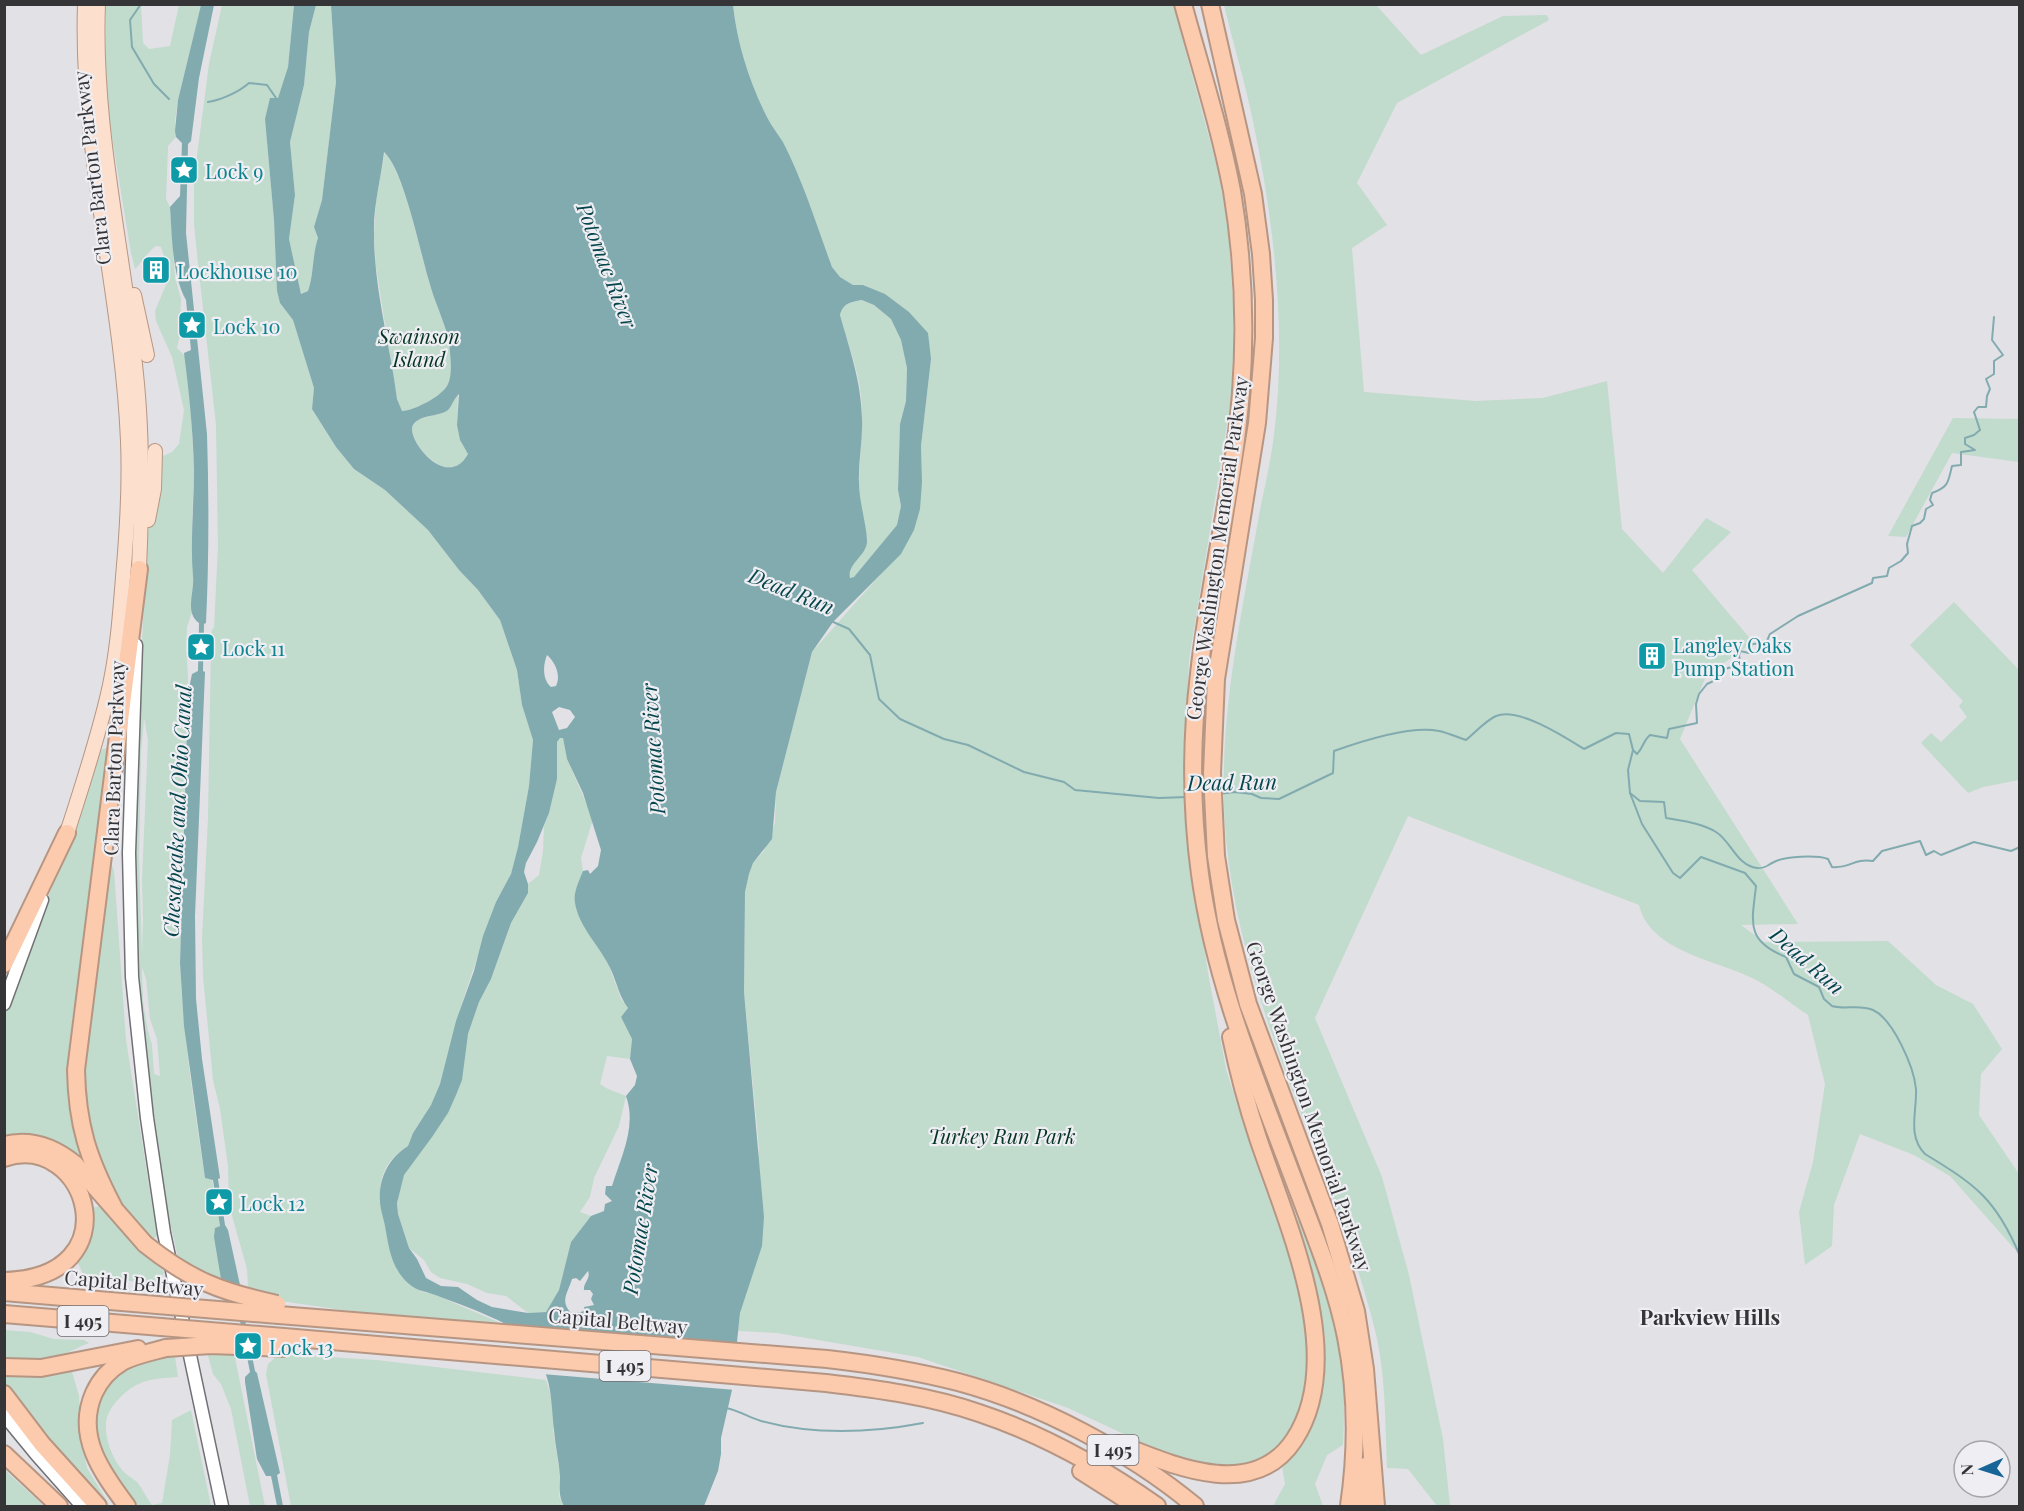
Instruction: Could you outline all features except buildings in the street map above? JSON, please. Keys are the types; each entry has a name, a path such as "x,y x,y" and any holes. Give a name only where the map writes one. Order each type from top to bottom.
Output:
{"highway":[{"name":"George Washington Memorial Parkway","path":"1184,4 1230,182 1239,240 1244,302 1244,349 1239,421 1200,661 1193,749 1198,854 1210,930 1220,974"},
{"name":"George Washington Memorial Parkway","path":"1210,4 1253,194 1264,300 1260,394 1216,679 1212,749 1216,856 1226,920 1248,1004 1330,1224 1348,1281 1361,1334 1367,1402"},
{"path":"113,1206 96,1173 84,1139 78,1106 76,1070 139,569"},
{"path":"4,964 67,833"},
{"path":"1024,1405 1177,1467 1220,1474 1248,1472 1269,1463 1290,1445 1303,1424 1314,1367 1315,1346 1311,1307 1299,1257 1236,1061 1220,974"},
{"path":"1220,974 1245,1050 1330,1277 1345,1332 1354,1402 1353,1472 1348,1506"},
{"path":"4,1145 21,1142 37,1144 52,1148 64,1155 75,1164 145,1244 183,1272 202,1282 278,1309"},
{"path":"4,1158 24,1155 52,1161 74,1180 81,1193 85,1215 83,1236 78,1248 61,1267 38,1278 4,1281"},
{"name":"Capital Beltway","path":"4,1292 157,1305 278,1309 391,1323 862,1363 959,1382 1024,1405 1077,1430 1130,1460 1195,1506"},
{"name":"I 495","path":"4,1314 161,1327 285,1342 389,1346 860,1387 979,1413 1024,1431 1068,1451 1157,1506"},
{"path":"7,1367 41,1368 131,1349 285,1342"},
{"path":"127,1506 105,1477 92,1452 87,1424 88,1412 96,1388 113,1368 135,1356 166,1348"},
{"path":"4,1394 42,1444 98,1506"},
{"path":"931,1401 977,1418 1041,1449 1136,1506"},
{"path":"1361,1506 1367,1443 1367,1402"},
{"path":"1367,1402 1376,1506"},
{"path":"4,1454 59,1506"}],"main road":[{"name":"Clara Barton Parkway","path":"4,1004 67,833 109,692 119,627 129,512 128,441 122,370 87,102 85,4"},
{"name":"Clara Barton Parkway","path":"98,4 100,99 136,374 142,441 129,854 132,977 147,1118 164,1233 222,1506"},
{"path":"112,201 147,355"},
{"path":"139,569 154,489 155,452"},
{"path":"4,1415 82,1506"}],"green space":[{"path":"106,5 141,5 143,43 149,49 170,46 179,5 201,5 178,100 175,121 176,137 168,146 166,199 170,207 175,277 181,299 177,348 185,356 194,468 192,524 195,588 191,603 192,612 187,627 186,648 188,676 181,990 186,1044 205,1178 212,1179 220,1226 215,1228 222,1285 180,1264 167,1217 152,1126 138,1008 133,874 146,543 161,457 172,452 179,444 184,410 172,357 156,321 155,311 170,275 161,247 156,246 135,269 110,125 106,82","holes":["144,718 148,740 142,880 142,954 139,858","142,967 146,979 150,1019 157,1039 160,1076 154,1074 152,1045 143,1003"]},
{"path":"222,5 294,5 288,67 278,98 265,119 274,220 277,291 280,303 293,320 314,388 312,409 336,447 354,469 385,490 428,530 500,620 517,670 522,705 533,740 529,786 511,874 496,902 463,1000 440,1084 408,1146 391,1161 382,1178 380,1197 391,1237 421,1292 431,1293 505,1325 343,1310 267,1299 248,1287 247,1269 229,1205 228,1166 220,1109 213,1080 203,976 202,938 208,818 211,646 218,546 216,425 194,224 194,179 209,64"},
{"path":"316,5 331,5 336,82 322,200 314,227 318,238 308,291 301,294 289,239 295,195 290,142 304,85 309,32"},
{"name":"Turkey Run Park","path":"733,5 1173,5 1218,170 1228,229 1233,301 1230,406 1189,660 1184,775 1188,835 1208,973 1226,1069 1252,1152 1293,1267 1305,1316 1309,1348 1301,1409 1292,1432 1274,1452 1254,1463 1204,1464 1173,1457 1068,1408 918,1357 777,1333 738,1331 759,1148 744,992 745,892 753,863 764,851 775,823 776,792 812,652 880,575 922,482 921,446 931,359 909,312 884,294 863,285 853,285 840,277 832,267 797,172 783,142 768,119 750,78 741,49"},
{"path":"1224,5 1376,5 1421,55 1503,16 1547,15 1549,20 1397,103 1357,183 1387,225 1352,248 1364,392 1476,401 1543,398 1607,381 1622,529 1663,573 1706,518 1731,532 1692,570 1753,642 1706,676 1680,739 1798,924 1741,925 1764,942 1888,941 1936,985 1973,1004 2002,1049 1981,1074 1979,1115 2019,1174 2019,1254 1950,1176 1914,1155 1860,1134 1834,1205 1832,1246 1805,1265 1799,1212 1813,1162 1825,1084 1808,1015 1758,981 1672,945 1657,935 1646,921 1639,905 1408,816 1315,1018 1382,1177 1409,1275 1443,1439 1450,1506 1437,1506 1408,1469 1387,1468 1383,1379 1374,1326 1335,1205 1268,1024 1235,901 1226,838 1224,796 1227,714 1238,632 1273,444 1278,396 1279,317 1267,198 1250,106"},
{"name":"Swainson Island","path":"385,151 406,198 429,282 447,335 450,358 448,384 441,393 428,402 402,411 397,399 376,267 374,234 376,201"},
{"path":"863,300 874,305 891,319 901,340 907,368 906,401 900,424 898,490 901,506 897,525 854,577 849,578 851,568 867,540 859,488 862,428 860,386 840,315 848,304"},
{"path":"458,394 457,425 460,440 468,454 459,464 449,467 439,465 430,458 415,440 412,431 416,421 448,409"},
{"path":"1953,418 2019,419 2019,462 1952,453 1906,537 1888,536"},
{"path":"1954,602 2019,670 2019,780 1983,787 1968,793 1921,743 1931,733 1941,742 1967,717 1959,706 1963,701 1910,645"},
{"path":"563,738 567,759 593,819 581,858 583,872 575,893 610,969 621,999 628,1008 621,1017 632,1039 630,1059 607,1056 600,1084 626,1096 619,1126 594,1178 590,1197 580,1212 591,1216 571,1242 559,1290 546,1312 528,1313 506,1296 487,1293 467,1284 440,1278 431,1272 424,1260 409,1248 398,1214 397,1203 403,1175 448,1113 468,1034 479,1002 491,979 511,923 528,893 528,884 539,875 544,826 557,779 557,742"},
{"path":"109,747 76,1135 80,1153 74,1155 31,1137 5,1138 4,1017 101,750"},
{"path":"110,860 114,871 126,1040 157,1236 151,1241 127,1216 92,1149 82,1081"},
{"path":"99,1206 112,1214 164,1272 157,1289 131,1281 85,1278 78,1263 92,1229 92,1208"},
{"path":"1301,1218 1326,1287 1337,1327 1343,1377 1343,1445 1327,1455 1315,1484 1323,1506 1273,1506 1285,1484 1282,1466 1303,1445 1315,1418 1325,1364 1325,1335 1320,1307 1298,1231 1297,1222"},
{"path":"4,1330 30,1332 54,1339 84,1340 89,1343 52,1359 5,1360"},
{"path":"207,1352 234,1353 265,1506 250,1506 231,1409 221,1384 213,1374"},
{"path":"279,1354 376,1360 546,1380 553,1404 553,1430 560,1474 559,1496 564,1506 291,1506 266,1374 268,1364"},
{"path":"160,1356 175,1357 178,1377 141,1383 119,1399 107,1417 106,1433 110,1449 120,1467 137,1482 152,1505 162,1503 170,1455 172,1420 191,1410 211,1506 137,1506 111,1468 99,1441 97,1413 104,1388 123,1369 137,1362"},
{"path":"71,1368 79,1396 81,1438 87,1468 110,1506 88,1485 21,1409 5,1385 4,1375 21,1376"},
{"path":"5,1469 9,1474 44,1506 5,1506"}],"water":[{"path":"201,5 214,5 199,78 191,141 188,144 186,233 207,434 208,481 208,576 206,623 204,624 203,671 205,672 195,916 196,999 225,1225 247,1317 245,1320 255,1371 280,1473 277,1475 283,1506 277,1506 271,1476 266,1476 257,1459 245,1382 245,1377 250,1372 240,1321 226,1309 214,1237 215,1228 220,1226 213,1180 205,1178 184,1026 180,963 188,693 192,674 198,671 199,623 191,608 194,469 184,353 191,350 186,300 175,267 170,207 180,196 182,143 176,137 175,131 178,100"},
{"name":"Potomac River","path":"294,5 316,5 309,32 304,85 290,142 295,195 289,239 301,294 308,291 318,238 314,227 322,200 336,82 331,5 733,5 741,49 750,78 768,119 783,142 797,172 832,267 840,277 853,285 863,285 885,294 909,312 928,333 931,359 921,446 920,509 914,530 901,554 833,622 812,652 776,792 772,839 753,863 745,892 744,992 764,1217 762,1246 740,1313 732,1390 721,1438 718,1471 704,1506 564,1506 560,1495 548,1382 530,1345 514,1329 494,1318 412,1287 398,1271 392,1257 381,1209 382,1181 394,1158 408,1146 440,1084 456,1021 474,971 483,936 496,902 511,874 529,786 533,740 522,705 517,670 500,620 428,530 385,490 354,469 336,447 312,409 314,388 293,320 280,303 277,291 274,220 265,119 270,98 278,98 288,67","holes":["384,152 405,193 431,289 449,342 448,384 441,393 428,402 402,411 397,399 379,296 375,255 375,213","862,300 874,305 891,319 901,340 907,368 906,401 900,424 898,490 901,506 897,525 854,577 850,578 851,568 864,552 867,542 859,483 862,427 860,391 840,315 845,306","459,394 457,425 460,440 468,454 459,464 449,467 439,465 430,459 421,450 412,432 416,421 448,410","547,655 557,670 556,686 551,687 546,680","559,707 570,710 575,717 567,728 559,730 552,712","563,738 567,759 583,793 601,850 598,866 590,874 588,870 583,871 576,891 575,903 581,921 607,962 628,1008 621,1017 632,1039 630,1059 637,1076 635,1085 626,1096 630,1119 626,1141 612,1186 606,1186 605,1194 612,1201 605,1204 604,1211 591,1216 571,1242 559,1290 546,1312 528,1313 492,1307 458,1287 441,1286 426,1278 409,1248 398,1214 397,1203 404,1175 448,1113 462,1080 468,1034 511,923 528,893 524,872 526,863 549,813 557,779 557,742","588,1271 584,1290 590,1290 593,1294 591,1299 594,1305 584,1307 585,1310 581,1312 570,1312 565,1300 572,1279 576,1278 580,1281"]}],"pier":[{"path":"495,1323 740,1343 736,1390 542,1374 533,1353 518,1335"}],"waterway":[{"path":"141,4 130,20 132,47 154,84 169,99"},
{"path":"208,102 230,95 249,83 267,85 276,98"},
{"path":"1633,750 1637,754 1650,735 1667,738 1669,729 1697,723 1696,704 1699,694 1707,684 1720,678 1725,669 1741,664 1740,651 1749,653 1752,644 1766,643 1770,634 1798,616 1872,583 1873,578 1887,576 1889,568 1901,561 1908,553 1907,544 1912,526 1920,523 1924,519 1926,509 1933,505 1930,500 1932,493 1947,483 1952,466 1961,465 1961,452 1975,450 1965,444 1965,438 1980,430 1974,412 1978,407 1986,407 1990,389 1986,379 1994,374 1994,361 2003,355 1992,340 1994,317"},
{"name":"Dead Run","path":"831,621 849,629 870,655 879,699 900,719 944,739 968,745 1024,772 1064,782 1075,790 1159,798 1187,797"},
{"name":"Dead Run","path":"1219,794 1234,792 1279,799 1333,773 1334,751 1386,735 1414,730 1439,731 1466,740 1492,718 1506,714 1529,719 1584,749 1616,733 1629,734 1633,750 1628,770 1630,793 1642,824 1673,873 1680,878 1701,857 1745,873 1756,886 1753,910 1754,929 1763,944 1786,957 1794,974 1819,987 1824,999 1832,1006 1868,1008 1881,1015 1895,1033 1911,1069 1916,1089 1914,1123 1919,1147 1925,1154 1958,1175 1983,1195 2002,1220 2020,1256"},
{"path":"1630,793 1640,801 1664,802 1666,818 1699,824 1711,829 1726,841 1744,863 1757,868 1786,858 1801,857 1828,859 1832,867 1838,867 1866,860 1873,861 1882,851 1920,841 1926,855 1934,851 1941,855 1974,842 2011,851 2020,847"},
{"path":"726,1408 761,1421 801,1429 842,1431 883,1429 923,1423"}],"place":[{"name":"Lock 9","path":"184,170"},
{"name":"Lockhouse 10","path":"156,270"},
{"name":"Lock 10","path":"192,325"},
{"name":"Lock 11","path":"201,647"},
{"name":"Langley Oaks Pump Station","path":"1652,656"},
{"name":"Lock 12","path":"219,1202"},
{"name":"Lock 13","path":"248,1346"}],"district":[{"name":"Parkview Hills","path":"1710,1316"}],"water label":[{"name":"Chesapeake and Ohio Canal","path":"176,811"}]}
